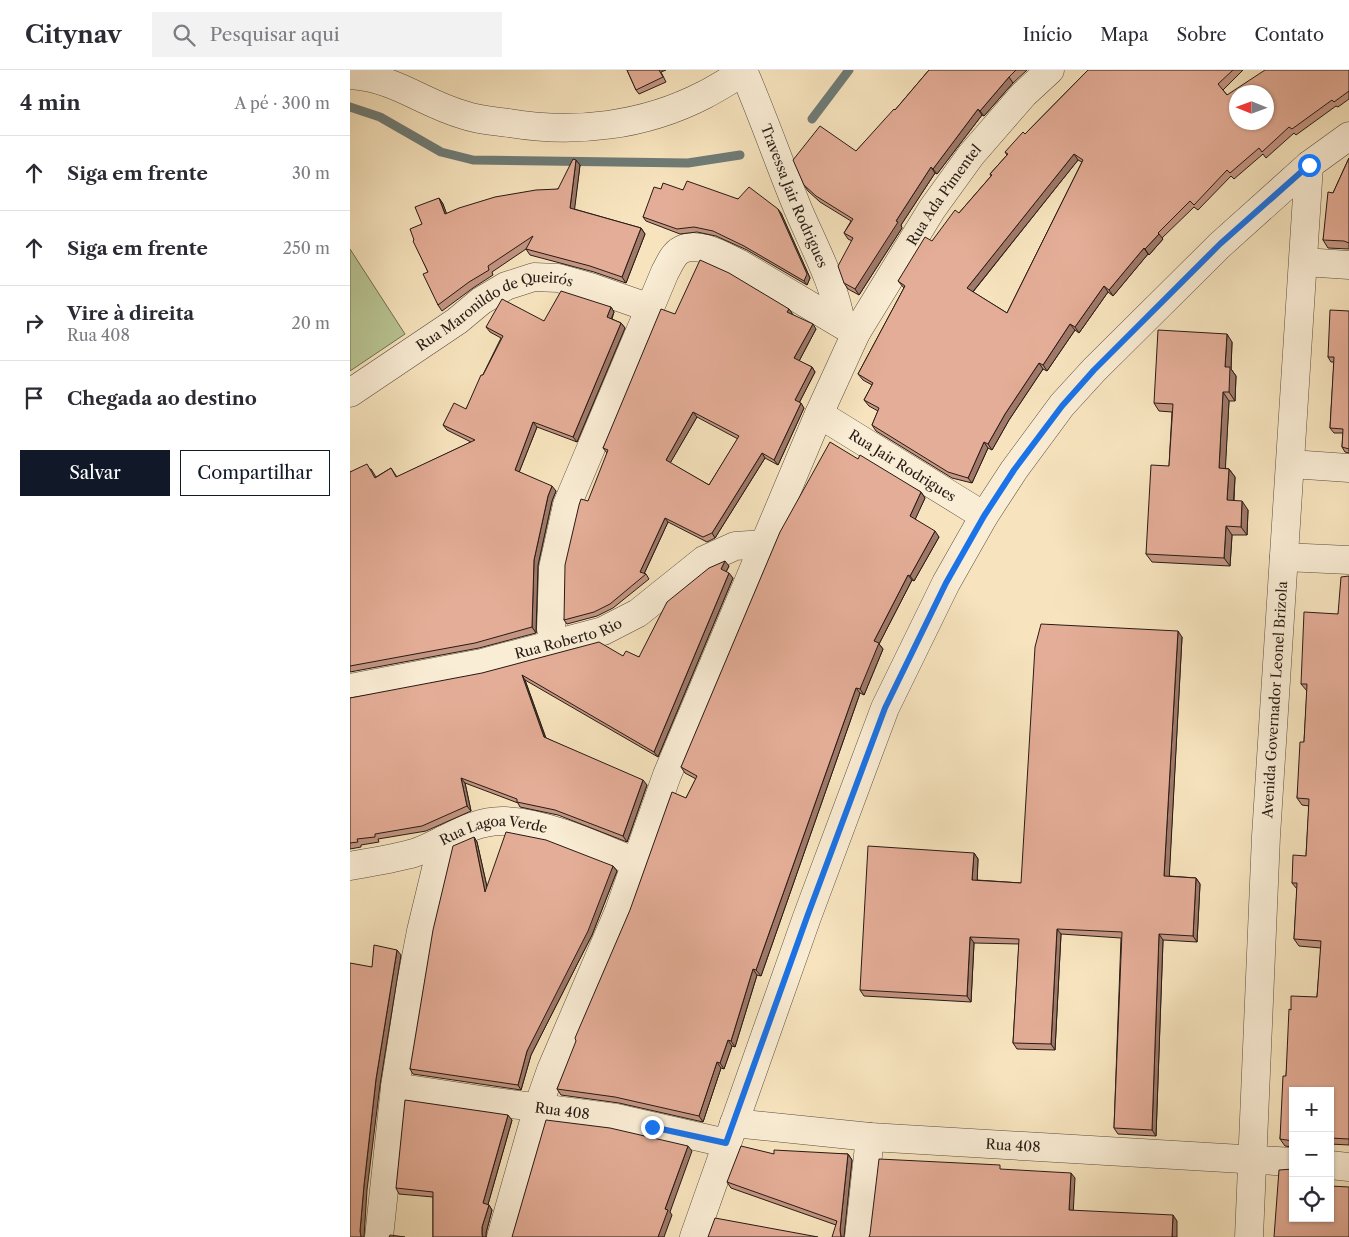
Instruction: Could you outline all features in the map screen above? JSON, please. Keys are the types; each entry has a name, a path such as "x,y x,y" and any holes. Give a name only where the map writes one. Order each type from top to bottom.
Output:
{"street":[{"name":"Rua Ada Pimentel","path":"500,1237 551,1070 619,910 667,775 819,414 849,328 971,155 1024,94 1050,70"},
{"name":"Travessa Jair Rodrigues","path":"743,71 798,209 849,328"},
{"path":"350,75 383,80 463,115 526,126 569,128 606,126 637,120 703,95 743,71"},
{"path":"694,1237 807,917 885,708 946,583 984,516 1014,470 1062,406 1094,370 1220,244 1309,165 1349,136"},
{"name":"Avenida Governador Leonel Brizola","path":"1249,1237 1266,836 1309,165"},
{"path":"555,644 551,629 553,568 567,505 665,272 680,250 696,247 708,250 740,264 849,328"},
{"path":"1304,262 1349,265"},
{"name":"Rua Maronildo de Queirós","path":"350,393 457,321 481,301 506,286 534,277 566,280 650,308"},
{"name":"Rua Jair Rodrigues","path":"819,414 984,516"},
{"path":"1290,464 1349,468"},
{"name":"Rua Roberto Rio","path":"350,688 482,663 603,631 638,613 704,560 735,546 765,544"},
{"path":"1284,557 1349,560"},
{"name":"Rua Lagoa Verde","path":"350,866 415,852 475,825 503,821 563,834 635,862"},
{"path":"379,1237 395,1086 410,983 443,840"},
{"name":"Rua 408","path":"395,1086 538,1108 730,1133 870,1137 1289,1162"},
{"path":"859,1237 870,1137"},
{"path":"1334,1165 1349,1167"}],"green space":[{"path":"350,249 405,334 350,371"}],"building":[{"path":"627,70 659,70 663,77 636,90"},
{"path":"929,70 1016,70 980,111 978,109 933,169 931,167 855,289 844,283 838,266 853,238 844,233 853,219 816,196 804,185 793,160 820,126 856,151 895,110"},
{"path":"1088,70 1233,70 1218,84 1227,95 1229,94 1229,130 1274,130 1274,85 1242,85 1265,70 1349,70 1349,91 1334,102 1332,100 1292,129 1289,127 1262,152 1259,148 1230,173 1227,170 1194,205 1190,201 1158,233 1109,290 1104,286 1075,327 1070,324 1043,365 1039,363 1005,414 988,444 984,442 968,478 948,472 872,425 879,408 864,400 873,383 858,374 905,286 898,281 925,237 932,241 955,210 959,213 992,175 990,174 1008,154 1005,152 1023,132 1025,134","holes":["1074,154 1083,160 1007,313 967,288"]},
{"path":"1349,158 1349,243 1323,240 1328,192 1333,193"},
{"path":"573,159 576,160 570,208 641,228 622,277 590,266 526,249 533,236 488,266 489,270 438,305 423,274 428,272 413,241 410,229 422,224 415,207 439,198 445,214 495,197 536,190 558,189"},
{"path":"687,181 738,199 749,187 778,209 807,274 804,281 744,246 713,231 694,227 677,229 643,217 654,187 661,189 663,183 683,190"},
{"path":"700,260 729,273 789,309 787,312 813,324 794,358 812,367 795,400 801,403 774,460 762,453 712,533 703,537 665,518 640,572 646,574 610,604 594,612 564,620 565,565 581,499 588,501 608,450 603,448 661,309 675,314","holes":["693,412 739,436 709,485 666,460"]},
{"path":"561,291 611,307 607,317 621,323 573,437 533,422 515,470 552,486 548,496 534,560 532,627 475,643 350,666 350,472 367,464 375,478 391,468 396,477 475,440 443,425 454,403 466,409 481,375 483,375 503,336 486,327 502,299 544,321"},
{"path":"1330,310 1349,311 1349,449 1342,447 1343,429 1330,428 1334,357 1328,357"},
{"path":"1158,330 1227,334 1225,367 1230,367 1229,392 1223,392 1219,468 1229,469 1227,500 1242,501 1241,527 1226,526 1224,558 1146,554 1151,465 1169,466 1173,404 1154,403"},
{"path":"830,442 858,459 860,455 921,492 910,516 935,531 910,576 908,575 874,641 879,643 860,689 856,688 756,970 753,969 731,1041 728,1040 720,1063 717,1062 699,1116 615,1097 557,1089 576,1041 575,1038 630,910 672,792 686,798 697,776 681,767 780,532"},
{"path":"725,561 721,569 729,573 654,752 522,675 544,737 643,780 623,836 555,810 517,802 517,799 461,778 467,806 422,826 375,834 375,837 357,839 358,842 350,843 350,698 482,673 599,642 623,656 626,651 639,657 667,602 709,568"},
{"path":"1349,576 1349,1139 1334,1138 1334,1087 1289,1087 1289,1140 1280,1139 1283,1076 1286,1076 1291,996 1317,997 1321,941 1294,939 1297,883 1292,883 1293,855 1306,856 1309,799 1297,798 1300,742 1304,742 1307,684 1301,684 1304,612 1338,614 1341,577"},
{"path":"1041,624 1178,631 1164,876 1196,878 1193,936 1159,934 1152,1130 1114,1128 1122,932 1057,929 1051,1044 1013,1043 1019,939 970,937 967,996 860,990 868,846 974,853 972,880 1021,883 1035,647"},
{"path":"506,832 546,840 613,866 588,931 527,1051 518,1085 410,1069 433,930 453,846 474,837 485,892"},
{"path":"374,945 397,950 376,1079 364,1185 361,1237 350,1237 350,963 372,967"},
{"path":"405,1100 508,1115 483,1203 489,1205 482,1227 483,1237 433,1237 433,1192 396,1188"},
{"path":"546,1120 610,1128 688,1146 665,1209 668,1210 658,1237 512,1237"},
{"path":"741,1146 774,1154 774,1150 848,1154 840,1230 841,1237 832,1237 837,1221 727,1182"},
{"path":"879,1159 1000,1165 1000,1169 1071,1173 1069,1210 1173,1215 1172,1237 869,1237"},
{"path":"1289,1169 1289,1222 1334,1222 1334,1186 1349,1187 1349,1237 1274,1237 1279,1170"},
{"path":"715,1218 818,1237 708,1237"},
{"path":"390,1235 405,1237 389,1237"}],"waterway":[{"path":"812,119 849,70"},
{"path":"350,107 380,117 441,152 473,160 688,163 740,155"}],"route":[{"path":"652,1127 726,1143 807,917 885,708 946,583 984,516 1014,470 1062,406 1094,370 1220,244 1309,165"}]}
